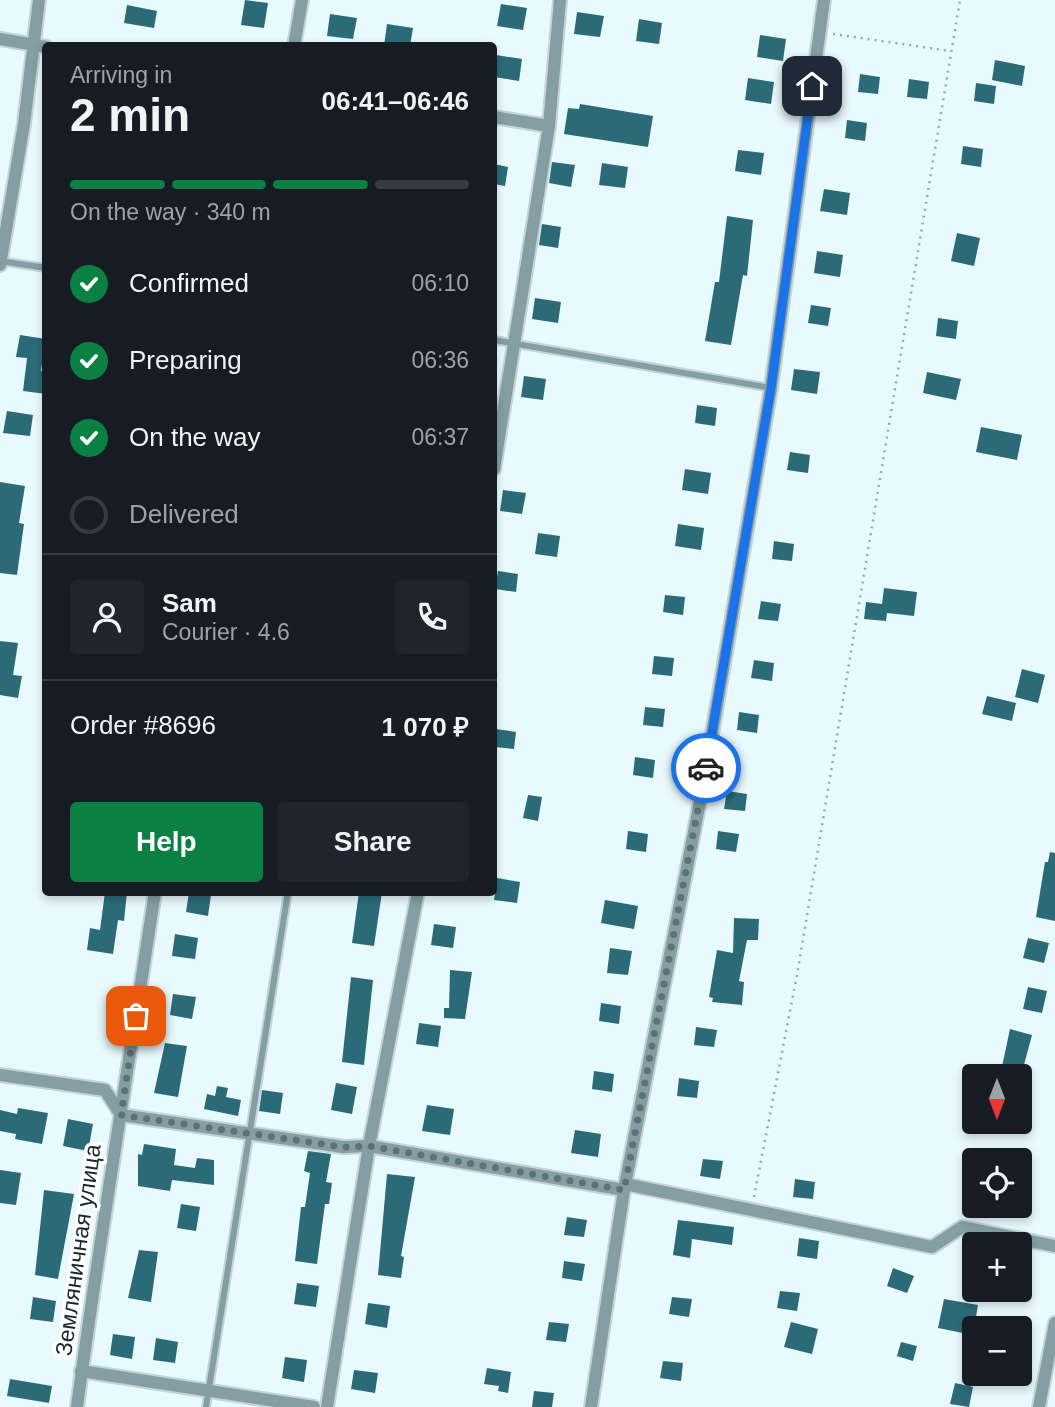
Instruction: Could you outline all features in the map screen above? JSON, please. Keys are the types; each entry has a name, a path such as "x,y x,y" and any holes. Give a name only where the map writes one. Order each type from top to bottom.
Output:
{"street":[{"path":"0,262 40,46 39,0"},
{"path":"295,42 302,0"},
{"path":"497,450 549,126 559,0"},
{"path":"591,1407 624,1187 704,781 771,388 824,0"},
{"path":"0,40 40,46"},
{"path":"497,117 549,126"},
{"name":"Земляничная улица","path":"77,1407 110,1165 121,1115 154,896"},
{"path":"327,1407 369,1146 417,896"},
{"path":"0,1075 105,1090 121,1115 343,1147 369,1146 624,1187 932,1247 962,1227 1055,1246"},
{"path":"1039,1407 1055,1323"},
{"path":"82,1371 314,1407"}],"lane":[{"path":"0,262 42,267"},
{"path":"497,341 771,388"},
{"path":"206,1407 287,896"}],"path":[{"path":"752,1210 797,975 960,0"},
{"path":"819,32 950,51"}],"building":[{"path":"245,0 268,3 264,28 241,25"},
{"path":"501,4 527,8 523,30 497,26"},
{"path":"127,5 157,11 154,28 124,23"},
{"path":"577,12 604,16 600,37 574,34"},
{"path":"330,14 357,18 353,39 327,36"},
{"path":"639,19 662,23 659,44 636,41"},
{"path":"387,24 413,28 411,42 385,42"},
{"path":"760,35 786,39 783,61 757,57"},
{"path":"497,55 522,59 519,81 497,77"},
{"path":"995,60 1025,66 1022,86 992,80"},
{"path":"860,74 880,77 878,94 858,92"},
{"path":"748,78 774,82 771,104 745,100"},
{"path":"909,79 929,82 927,99 907,97"},
{"path":"976,83 996,86 994,104 974,101"},
{"path":"580,104 653,116 648,147 564,134 568,108 579,109"},
{"path":"847,120 867,123 865,141 845,138"},
{"path":"963,146 983,149 981,167 961,164"},
{"path":"738,150 764,153 761,175 735,171"},
{"path":"552,162 575,165 571,187 549,183"},
{"path":"602,163 628,167 625,188 599,185"},
{"path":"497,165 508,167 505,186 497,185"},
{"path":"824,189 850,193 847,215 820,211"},
{"path":"727,216 753,220 747,276 743,275 731,345 705,341 715,282 719,282"},
{"path":"542,224 561,227 558,248 539,245"},
{"path":"957,233 980,238 974,266 951,261"},
{"path":"817,251 843,255 840,277 814,273"},
{"path":"535,298 561,302 558,323 532,319"},
{"path":"811,305 831,308 828,326 808,323"},
{"path":"938,318 958,321 956,339 936,336"},
{"path":"20,335 42,338 42,393 23,391 27,358 16,357"},
{"path":"794,369 820,372 817,394 791,390"},
{"path":"927,372 961,379 956,400 923,393"},
{"path":"524,376 546,379 543,400 521,397"},
{"path":"697,405 717,408 715,426 695,423"},
{"path":"7,411 33,415 30,436 3,433"},
{"path":"981,427 1022,435 1017,460 976,452"},
{"path":"790,452 810,455 808,473 787,470"},
{"path":"685,469 711,473 708,494 682,490"},
{"path":"0,482 25,486 19,523 24,524 17,575 0,573"},
{"path":"503,490 526,493 522,514 500,511"},
{"path":"678,524 704,528 701,550 675,546"},
{"path":"538,533 560,536 557,557 535,554"},
{"path":"774,541 794,544 792,561 772,559"},
{"path":"498,571 518,574 516,592 497,589"},
{"path":"884,588 917,592 914,616 887,613 886,621 864,619 866,602 882,604"},
{"path":"665,595 685,597 683,615 663,612"},
{"path":"761,601 781,604 778,621 758,619"},
{"path":"0,641 18,643 13,675 22,676 18,698 0,695"},
{"path":"654,656 674,658 672,676 652,674"},
{"path":"754,660 774,663 772,681 751,678"},
{"path":"1022,669 1045,675 1038,703 1015,697"},
{"path":"987,696 1016,703 1012,721 982,714"},
{"path":"645,707 665,709 663,727 643,725"},
{"path":"739,712 759,715 757,733 737,730"},
{"path":"497,729 516,732 514,749 497,747"},
{"path":"635,757 655,760 653,778 633,775"},
{"path":"727,791 747,794 745,811 724,809"},
{"path":"528,795 542,797 538,821 523,818"},
{"path":"628,831 648,834 646,852 626,849"},
{"path":"718,831 739,834 736,852 716,849"},
{"path":"1050,852 1055,853 1055,921 1036,917 1045,862 1048,862"},
{"path":"497,878 520,882 517,903 494,900 497,896"},
{"path":"104,896 127,896 124,921 118,920 113,954 87,950 90,928 100,930"},
{"path":"188,896 211,896 208,916 186,912"},
{"path":"358,896 381,896 374,946 352,943"},
{"path":"605,900 638,906 634,929 601,923"},
{"path":"734,918 759,919 758,940 747,940 739,981 744,982 742,1005 712,1002 713,998 709,997 717,950 733,953"},
{"path":"434,924 456,927 453,948 431,945"},
{"path":"175,934 198,938 195,959 172,956"},
{"path":"1028,938 1049,943 1044,963 1023,958"},
{"path":"610,948 632,951 628,975 607,973"},
{"path":"450,970 472,972 465,1019 444,1018 444,1008 449,1008"},
{"path":"351,977 373,980 364,1065 342,1062"},
{"path":"1028,987 1047,991 1042,1013 1023,1009"},
{"path":"173,994 196,997 192,1019 170,1015"},
{"path":"601,1003 621,1006 619,1024 599,1021"},
{"path":"419,1023 441,1026 438,1047 416,1044"},
{"path":"696,1027 717,1030 714,1047 694,1045"},
{"path":"1010,1029 1032,1035 1024,1064 1003,1064"},
{"path":"165,1043 187,1046 178,1097 154,1093"},
{"path":"594,1071 614,1074 612,1092 592,1089"},
{"path":"679,1078 699,1081 697,1098 677,1096"},
{"path":"336,1083 357,1087 352,1114 331,1110"},
{"path":"217,1086 228,1088 226,1097 241,1100 238,1116 204,1109 207,1094 215,1096"},
{"path":"262,1090 283,1093 280,1114 259,1111"},
{"path":"427,1105 454,1109 450,1135 422,1131"},
{"path":"18,1108 48,1113 42,1144 15,1139 16,1134 0,1131 0,1110 17,1114"},
{"path":"68,1119 93,1124 88,1151 63,1146"},
{"path":"575,1130 601,1134 598,1157 571,1153"},
{"path":"144,1144 176,1149 174,1165 195,1168 197,1158 214,1160 214,1185 172,1180 170,1191 138,1186 138,1154 142,1155"},
{"path":"308,1151 331,1154 326,1182 332,1183 329,1204 325,1204 317,1264 295,1261 301,1207 305,1207 310,1173 304,1171"},
{"path":"703,1159 723,1161 720,1179 700,1176"},
{"path":"0,1170 21,1173 16,1205 0,1203"},
{"path":"387,1174 415,1177 401,1256 404,1257 401,1278 378,1275"},
{"path":"795,1179 815,1182 813,1199 793,1197"},
{"path":"44,1190 74,1194 58,1279 35,1275"},
{"path":"181,1204 200,1207 196,1231 177,1228"},
{"path":"567,1217 587,1220 584,1237 564,1235"},
{"path":"678,1220 734,1227 732,1245 692,1239 690,1258 673,1255"},
{"path":"799,1238 819,1241 817,1259 797,1256"},
{"path":"139,1250 158,1252 151,1302 128,1298"},
{"path":"564,1261 585,1264 582,1281 562,1278"},
{"path":"893,1268 914,1276 907,1293 887,1286"},
{"path":"297,1283 319,1286 316,1307 294,1304"},
{"path":"780,1291 800,1293 797,1311 777,1308"},
{"path":"33,1297 56,1301 53,1322 30,1319"},
{"path":"672,1297 692,1299 689,1317 669,1314"},
{"path":"944,1299 978,1305 976,1316 962,1316 962,1333 938,1328"},
{"path":"368,1303 390,1306 387,1328 365,1324"},
{"path":"549,1322 569,1324 566,1342 546,1340"},
{"path":"791,1322 818,1329 812,1354 784,1347"},
{"path":"113,1334 135,1337 132,1359 110,1355"},
{"path":"156,1338 178,1342 175,1363 153,1360"},
{"path":"901,1342 917,1346 913,1361 897,1356"},
{"path":"285,1357 307,1360 304,1382 282,1378"},
{"path":"663,1361 683,1363 681,1381 660,1378"},
{"path":"487,1368 511,1372 508,1393 498,1391 499,1386 484,1384"},
{"path":"354,1370 378,1373 375,1393 351,1389"},
{"path":"10,1379 52,1386 49,1403 7,1396"},
{"path":"955,1383 973,1387 969,1407 950,1404"},
{"path":"534,1391 554,1393 552,1407 532,1407"}],"way so far":[{"path":"136,1016 121,1115 343,1147 369,1146 624,1190 706,768"}],"route":[{"path":"706,768 771,388 812,86"}]}
